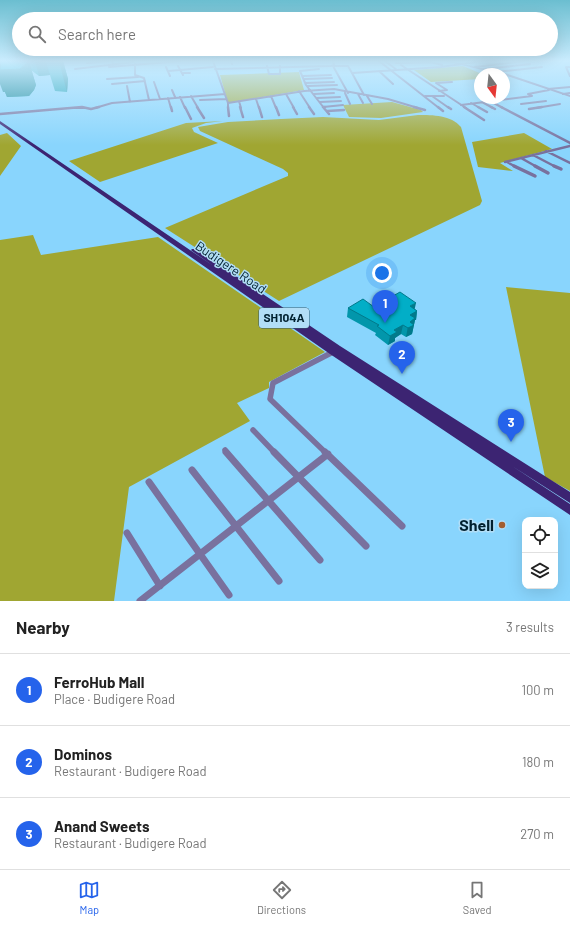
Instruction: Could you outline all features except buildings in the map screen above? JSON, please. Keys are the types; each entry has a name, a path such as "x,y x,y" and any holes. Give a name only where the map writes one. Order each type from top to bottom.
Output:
{"main road":[{"name":"Budigere Road","path":"0,119 337,348 570,498"},
{"name":"Budigere Road","path":"0,122 333,352 570,510"}],"street":[{"path":"128,89 130,102"},
{"path":"147,89 149,100"},
{"path":"156,89 160,99"},
{"path":"223,89 228,103 229,116"},
{"path":"228,103 299,91 333,89"},
{"path":"334,89 346,93 388,99 425,110"},
{"path":"344,89 350,104"},
{"path":"361,89 364,95"},
{"path":"416,89 443,111"},
{"path":"436,89 484,120"},
{"path":"439,91 447,90 446,89"},
{"path":"510,99 533,96 529,93 556,89"},
{"path":"172,90 175,97"},
{"path":"311,90 329,114"},
{"path":"549,90 570,96"},
{"path":"299,91 314,114"},
{"path":"314,94 334,93"},
{"path":"563,94 570,93"},
{"path":"0,114 77,107 91,109 106,104 225,94"},
{"path":"286,94 297,114"},
{"path":"358,94 363,104"},
{"path":"191,96 204,118"},
{"path":"271,96 279,115"},
{"path":"368,96 372,104"},
{"path":"425,96 448,96"},
{"path":"432,96 450,109"},
{"path":"180,97 191,119"},
{"path":"317,98 340,97"},
{"path":"524,97 544,107"},
{"path":"168,98 172,111"},
{"path":"200,100 226,99"},
{"path":"256,99 262,116"},
{"path":"320,102 341,101"},
{"path":"520,104 546,101"},
{"path":"239,102 243,117"},
{"path":"471,103 487,112"},
{"path":"461,105 474,103"},
{"path":"486,104 495,109"},
{"path":"495,104 570,145"},
{"path":"529,109 560,104"},
{"path":"323,107 343,106"},
{"path":"326,111 344,110"},
{"path":"535,176 506,162 570,145"},
{"path":"546,151 570,163"},
{"path":"533,155 561,169"},
{"path":"521,158 548,173"},
{"path":"333,352 273,383 270,399 402,526"},
{"path":"253,430 366,546"},
{"path":"225,450 320,560"},
{"path":"140,601 328,454"},
{"path":"192,470 279,581"},
{"path":"149,482 229,595"},
{"path":"128,533 160,586"}],"shaded area":[{"path":"224,89 304,90 228,103"},
{"path":"392,102 421,110 423,112 381,118 349,117 343,105"},
{"path":"418,115 447,118 457,123 461,127 482,201 480,205 279,301 165,228 288,176 288,173 283,169 200,131 198,127 228,122 281,119 323,117 379,120"},
{"path":"223,121 206,123 192,128 194,132 218,143 100,182 69,161 186,123"},
{"path":"7,133 21,146 0,176 0,135"},
{"path":"524,133 552,149 500,163 513,171 478,167 472,142"},
{"path":"33,235 41,255 158,237 325,352 269,382 269,388 237,403 250,421 129,487 114,601 0,601 0,240"},
{"path":"506,287 570,293 570,491 545,477"}],"place":[{"name":"FerroHub Mall","path":"385,323"},
{"name":"Dominos","path":"402,374"},
{"name":"Anand Sweets","path":"511,442"},
{"name":"Shell","path":"502,525"}]}
